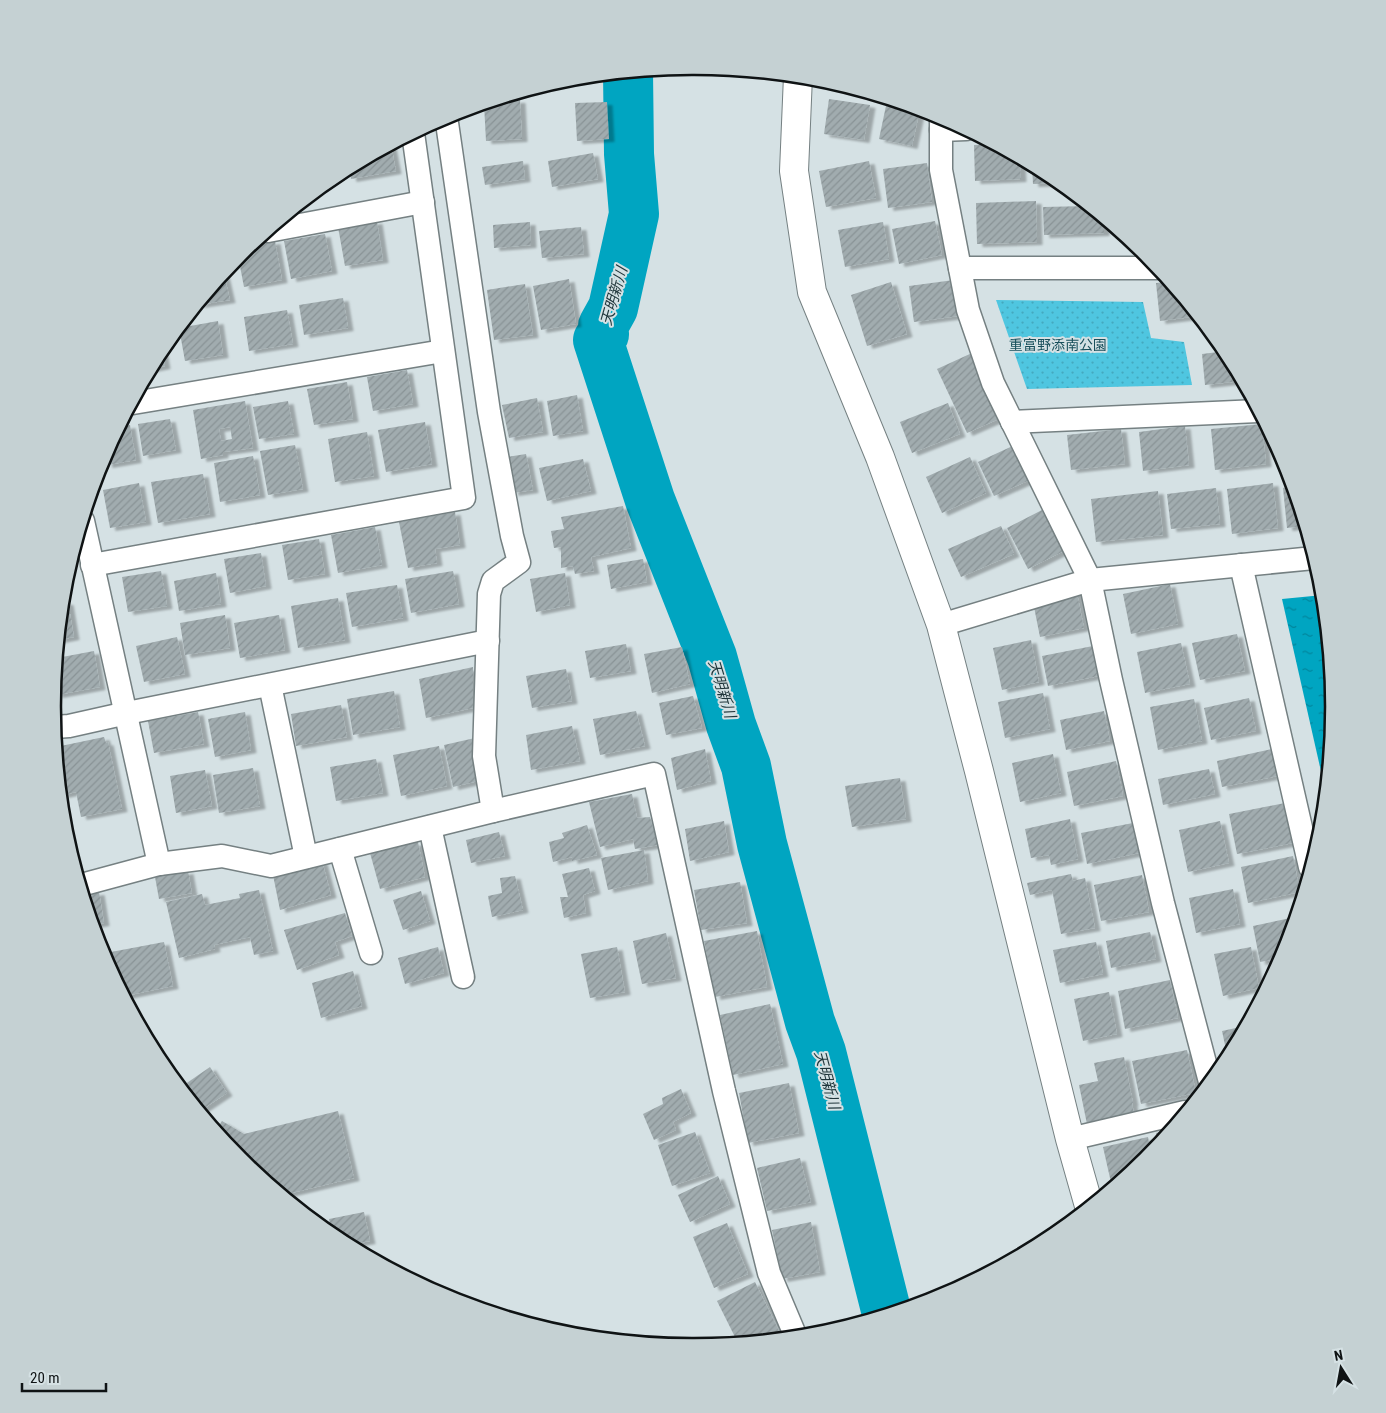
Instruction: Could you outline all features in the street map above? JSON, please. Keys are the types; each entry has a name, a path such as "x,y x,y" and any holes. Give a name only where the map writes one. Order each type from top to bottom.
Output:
{"street":[{"path":"798,84 794,171 812,292 880,457 941,625 1070,1139 1088,1200"},
{"path":"447,125 489,412 512,536 519,562 493,580 489,594 484,756 493,811"},
{"path":"941,126 941,170 968,310 993,383 1090,580 1111,680 1163,903 1207,1072"},
{"path":"92,565 464,498 414,140"},
{"path":"280,229 423,202"},
{"path":"960,268 1147,268"},
{"path":"141,401 443,351"},
{"path":"1012,422 1251,411"},
{"path":"86,534 127,713 159,864"},
{"path":"941,625 1090,580 1307,559"},
{"path":"1241,565 1307,854"},
{"path":"62,727 488,641"},
{"path":"270,686 306,857"},
{"path":"87,883 159,864 222,856 271,866 493,811 654,774 724,1091 769,1273 793,1330"},
{"path":"430,827 463,977"},
{"path":"340,849 371,953"},
{"path":"1070,1139 1175,1114"}],"green space":[{"name":"重富野添南公園","path":"996,300 1143,302 1151,338 1184,342 1192,385 1027,389"}],"water":[{"path":"1315,596 1323,665 1325,706 1321,770 1282,599"}],"building":[{"path":"829,99 870,105 864,140 824,134"},
{"path":"520,100 522,139 486,141 484,110"},
{"path":"607,102 609,139 577,141 575,103"},
{"path":"886,105 918,117 912,146 879,139"},
{"path":"974,145 981,145 1020,166 1021,179 975,181"},
{"path":"392,151 396,171 351,179 350,176"},
{"path":"593,153 598,179 552,187 548,161"},
{"path":"523,161 525,179 485,185 482,167"},
{"path":"869,161 876,198 826,207 819,171"},
{"path":"927,163 932,202 888,208 883,169"},
{"path":"1032,174 1047,183 1033,184"},
{"path":"1036,201 1037,242 977,244 976,203"},
{"path":"1079,206 1104,227 1104,233 1044,235 1043,207"},
{"path":"377,221 383,260 345,266 338,227"},
{"path":"935,221 942,255 899,264 892,229"},
{"path":"530,222 531,245 494,248 493,225"},
{"path":"883,222 889,259 845,267 838,230"},
{"path":"581,227 584,254 542,258 539,231"},
{"path":"325,234 332,271 291,279 284,241"},
{"path":"275,241 282,280 244,287 240,266 265,243"},
{"path":"569,279 576,324 541,330 533,286"},
{"path":"954,280 959,316 914,322 909,286"},
{"path":"226,282 230,300 207,304"},
{"path":"891,282 907,334 867,346 851,295"},
{"path":"1156,283 1161,283 1190,317 1160,321"},
{"path":"525,284 533,335 494,340 487,290"},
{"path":"343,298 348,328 304,335 299,305"},
{"path":"287,310 293,344 249,351 244,317"},
{"path":"218,321 223,355 185,361 181,338 189,326"},
{"path":"1215,352 1234,382 1205,385 1202,354"},
{"path":"972,353 1001,418 967,433 937,369"},
{"path":"407,370 413,404 373,411 367,377"},
{"path":"347,382 353,419 314,425 307,389"},
{"path":"577,395 583,431 553,436 547,401"},
{"path":"537,398 543,432 509,438 502,405"},
{"path":"245,401 253,448 223,452 223,455 201,459 193,410","holes":["230,427 232,439 221,441 219,429"]},
{"path":"288,401 294,434 259,439 253,407"},
{"path":"948,403 960,434 912,453 900,422"},
{"path":"170,419 176,450 143,456 138,424"},
{"path":"425,422 432,464 386,472 378,430"},
{"path":"1259,424 1263,434 1266,464 1215,470 1211,429"},
{"path":"130,425 136,460 109,465 126,427"},
{"path":"1185,426 1189,465 1143,471 1139,432"},
{"path":"1121,429 1125,464 1071,470 1067,435"},
{"path":"367,432 374,476 335,482 328,439"},
{"path":"1017,444 1032,479 994,496 978,462"},
{"path":"295,445 303,489 268,495 260,451"},
{"path":"526,454 533,490 513,493 507,457"},
{"path":"253,456 260,495 220,502 214,463"},
{"path":"970,457 986,493 942,513 926,477"},
{"path":"583,459 591,491 547,501 539,468"},
{"path":"203,474 210,514 158,523 151,482"},
{"path":"139,483 146,522 110,528 103,490"},
{"path":"1273,483 1278,528 1232,534 1227,489"},
{"path":"1285,487 1298,527 1287,528 1283,488"},
{"path":"1216,488 1220,524 1171,529 1167,494"},
{"path":"1158,491 1163,535 1096,542 1091,499"},
{"path":"623,506 631,548 591,557 594,571 575,574 573,566 561,568 561,547 554,548 551,531 564,529 561,517"},
{"path":"1042,510 1064,551 1028,569 1007,528"},
{"path":"455,512 460,545 435,549 437,563 408,568 399,522"},
{"path":"1001,526 1014,554 961,577 948,549"},
{"path":"375,527 382,565 338,573 331,535"},
{"path":"319,539 325,574 288,580 282,545"},
{"path":"261,553 266,586 230,593 224,559"},
{"path":"643,559 647,582 611,589 607,565"},
{"path":"161,571 167,606 128,612 122,577"},
{"path":"453,571 459,604 411,613 405,579"},
{"path":"216,573 221,604 179,611 174,581"},
{"path":"565,573 570,605 536,612 530,579"},
{"path":"1170,584 1178,624 1131,634 1123,594"},
{"path":"397,585 403,618 352,627 346,593"},
{"path":"1076,588 1084,628 1040,637 1032,597"},
{"path":"338,598 345,640 298,648 291,606"},
{"path":"69,609 74,637 66,639"},
{"path":"225,615 230,648 185,655 180,623"},
{"path":"279,615 285,650 240,658 234,623"},
{"path":"1237,634 1245,671 1200,680 1192,643"},
{"path":"177,637 185,674 144,682 136,646"},
{"path":"1031,640 1039,682 1002,690 993,648"},
{"path":"1181,643 1190,684 1145,693 1137,652"},
{"path":"626,644 631,671 590,678 585,651"},
{"path":"1093,646 1099,676 1048,686 1042,656"},
{"path":"682,647 690,684 652,693 644,654"},
{"path":"94,651 100,687 62,694 64,657"},
{"path":"473,667 473,708 426,718 419,679"},
{"path":"566,669 572,701 532,708 526,676"},
{"path":"394,691 400,727 353,735 347,699"},
{"path":"1043,693 1050,729 1005,738 998,702"},
{"path":"693,696 702,728 666,735 659,703"},
{"path":"1249,698 1256,731 1211,740 1204,708"},
{"path":"1194,699 1202,741 1158,750 1150,707"},
{"path":"341,705 347,737 296,746 291,714"},
{"path":"636,711 645,746 600,755 593,719"},
{"path":"1104,711 1110,741 1066,750 1060,720"},
{"path":"198,712 204,744 154,753 148,721"},
{"path":"245,712 251,750 215,757 208,719"},
{"path":"572,726 580,761 531,770 526,735"},
{"path":"104,737 106,743 108,742 122,809 81,817 76,792 68,794 63,746"},
{"path":"475,738 478,781 453,787 444,745"},
{"path":"439,746 447,786 401,796 393,755"},
{"path":"705,749 711,781 677,790 671,758"},
{"path":"1272,749 1278,776 1222,787 1217,761"},
{"path":"1053,754 1061,793 1020,802 1012,763"},
{"path":"376,759 383,793 336,801 330,767"},
{"path":"1116,761 1123,796 1074,806 1067,772"},
{"path":"253,768 260,806 219,813 213,775"},
{"path":"1209,769 1215,794 1163,805 1158,779"},
{"path":"205,770 212,806 176,813 170,776"},
{"path":"900,778 906,819 852,827 845,786"},
{"path":"632,794 637,818 650,817 658,845 635,849 633,839 600,847 589,802"},
{"path":"1285,803 1293,843 1237,854 1229,814"},
{"path":"1070,819 1078,859 1051,865 1049,855 1031,858 1025,829"},
{"path":"724,821 729,852 690,861 685,829"},
{"path":"1220,821 1229,863 1188,872 1179,830"},
{"path":"1133,823 1139,853 1087,864 1081,833"},
{"path":"587,825 597,855 572,861 572,857 553,862 549,842 564,838 562,833"},
{"path":"499,832 505,856 471,863 466,840"},
{"path":"418,842 425,877 380,889 370,853"},
{"path":"644,850 648,881 608,890 601,858"},
{"path":"1293,856 1299,885 1296,893 1248,903 1241,867"},
{"path":"322,861 331,895 280,910 273,875"},
{"path":"589,868 595,891 583,895 586,913 564,918 560,897 568,897 562,874"},
{"path":"188,871 192,893 159,899 155,877"},
{"path":"1071,874 1073,881 1085,878 1095,928 1061,934 1052,890 1030,895 1027,883"},
{"path":"1142,875 1149,912 1101,921 1094,885"},
{"path":"515,876 523,910 492,917 488,896 502,893 500,878"},
{"path":"740,882 747,923 701,930 694,890"},
{"path":"1233,889 1240,924 1196,933 1189,898"},
{"path":"259,890 273,951 254,955 250,937 214,945 215,949 179,958 166,902 202,894 205,905 240,898 239,894"},
{"path":"421,891 430,921 403,930 393,900"},
{"path":"99,892 104,923 100,924 90,893"},
{"path":"345,913 352,936 335,942 339,955 297,970 284,930"},
{"path":"1288,919 1272,960 1260,962 1253,926"},
{"path":"757,931 767,987 715,997 704,941"},
{"path":"1150,932 1156,959 1111,968 1106,941"},
{"path":"666,933 676,978 642,984 633,941"},
{"path":"164,942 173,986 131,995 111,952"},
{"path":"1096,942 1103,974 1060,983 1053,950"},
{"path":"438,947 444,973 405,984 398,958"},
{"path":"617,947 625,992 590,998 581,954"},
{"path":"1251,947 1259,988 1223,996 1214,954"},
{"path":"353,971 362,1006 321,1018 312,983"},
{"path":"1170,980 1178,1018 1125,1029 1118,991"},
{"path":"1109,992 1117,1034 1083,1041 1074,999"},
{"path":"770,1004 783,1064 733,1075 720,1015"},
{"path":"1236,1028 1225,1046 1222,1031"},
{"path":"1187,1050 1195,1089 1192,1094 1141,1104 1132,1061"},
{"path":"1124,1057 1135,1119 1088,1129 1079,1085 1098,1081 1094,1063"},
{"path":"210,1067 227,1093 205,1107 186,1083"},
{"path":"789,1083 799,1133 748,1143 739,1093"},
{"path":"681,1089 691,1113 673,1122 676,1130 654,1140 643,1114 663,1104 662,1098"},
{"path":"338,1111 354,1178 290,1193 246,1153 220,1125 222,1121 244,1134"},
{"path":"695,1132 710,1173 672,1186 658,1145"},
{"path":"1148,1137 1149,1143 1111,1180 1103,1147"},
{"path":"800,1158 811,1202 767,1211 757,1168"},
{"path":"718,1176 730,1204 690,1222 678,1195"},
{"path":"364,1212 370,1241 359,1243 330,1223 329,1219"},
{"path":"811,1222 820,1272 782,1279 772,1230"},
{"path":"727,1223 748,1274 714,1288 693,1237"},
{"path":"755,1282 780,1332 735,1337 717,1301"}],"waterway":[{"name":"天明新川","path":"628,78 629,154 634,214 613,308 603,326 604,334 598,340 650,500 712,657 731,725 746,766 762,844 810,1022 821,1052 886,1308"}]}
